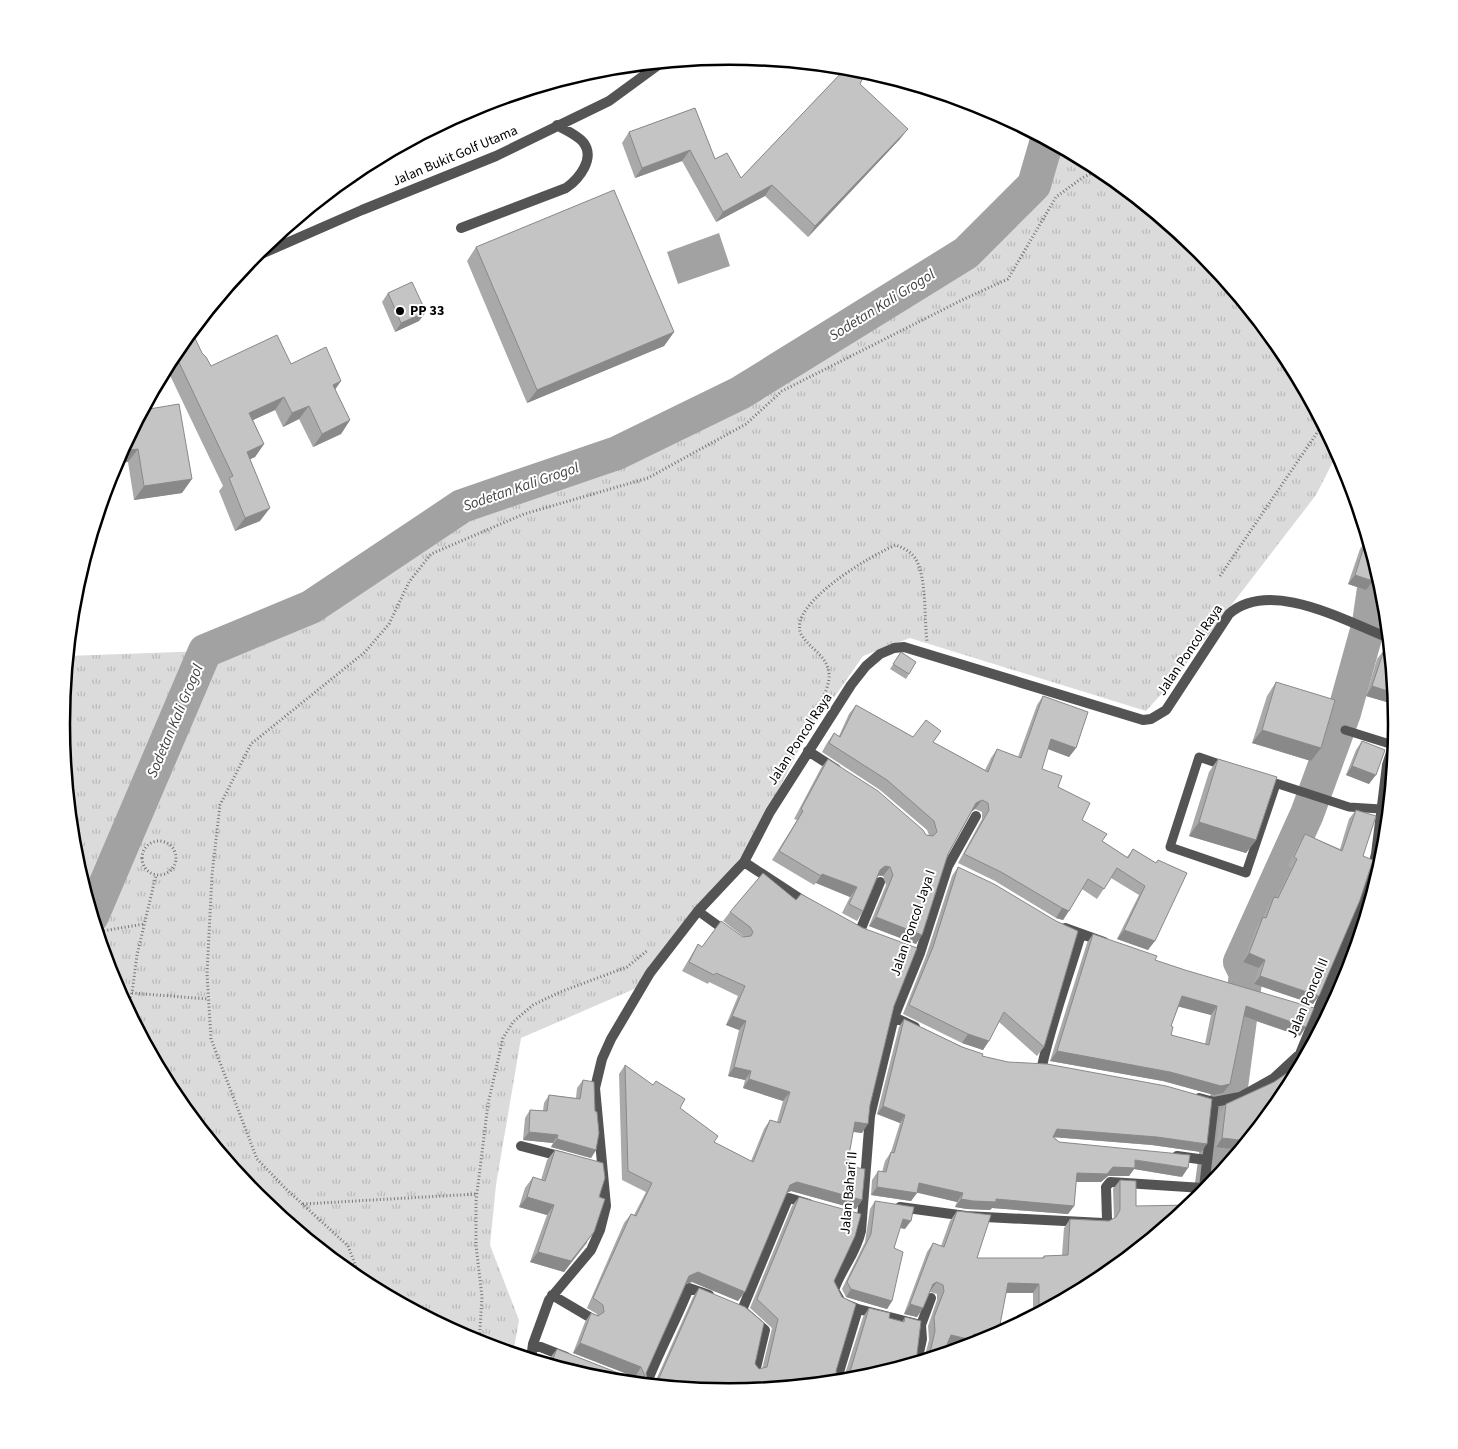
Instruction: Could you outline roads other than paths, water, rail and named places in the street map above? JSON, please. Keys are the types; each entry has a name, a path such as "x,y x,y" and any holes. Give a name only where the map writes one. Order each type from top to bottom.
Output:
{"street":[{"name":"Jalan Bukit Golf Utama","path":"273,249 362,210 496,156 609,101 651,70"},
{"path":"461,228 566,188 573,183 584,168 588,157 588,149 582,141 557,125"},
{"name":"Jalan Poncol Raya","path":"532,1354 533,1344 552,1295 591,1250 596,1241 606,1206 595,1100 595,1088 602,1059 625,1014 650,973 698,911 744,862 770,812 808,751 866,666 880,654 894,648 904,647 1143,720 1159,716 1166,710 1229,614 1238,606 1262,600 1294,603 1383,636"},
{"path":"808,751 844,774"},
{"name":"Jalan Poncol II","path":"1375,856 1387,765"},
{"name":"Jalan Poncol Jaya I","path":"894,1017 952,868 976,816"},
{"path":"744,862 819,910"},
{"path":"860,931 880,882"},
{"path":"1053,924 1118,947"},
{"path":"1042,1066 1051,1025 1063,996 1081,934"},
{"path":"908,949 920,953"},
{"name":"Jalan Poncol II","path":"1188,1095 1216,1102 1233,1099 1264,1085 1300,1054 1312,1012 1345,959"},
{"path":"894,1017 926,1033"},
{"name":"Jalan Bahari II","path":"858,1309 841,1302 834,1290 856,1249 863,1218 874,1203 870,1116 894,1017"},
{"path":"1204,1181 1216,1102"},
{"path":"521,1146 569,1159"},
{"path":"1169,1155 1206,1160"},
{"path":"588,1164 603,1168"},
{"path":"874,1203 966,1216 1102,1223 1107,1219 1106,1187 1110,1182 1195,1191"},
{"path":"755,1372 765,1330 738,1308 789,1198 817,1206"},
{"path":"848,1214 863,1218"},
{"path":"648,1379 667,1333 677,1320 689,1288 717,1299"},
{"path":"552,1295 591,1318"},
{"path":"918,1356 922,1339 921,1325 931,1298"},
{"path":"838,1374 858,1309 921,1325"},
{"path":"533,1344 579,1362"}],"lane":[{"path":"1345,730 1388,740"},
{"path":"1234,769 1199,757 1170,847 1246,873 1276,784"},
{"path":"1251,775 1320,799 1349,806 1381,809"},
{"path":"698,911 733,936"}],"waterway":[{"name":"Sodetan Kali Grogol","path":"96,907 205,651 311,607 462,506 617,453 740,393 966,253 1034,185 1045,146"},
{"path":"1214,1171 1221,1117 1231,1087 1246,974 1240,962 1307,814 1344,713 1369,623 1374,588"}],"place":[{"name":"PP 33","path":"400,311"}]}
